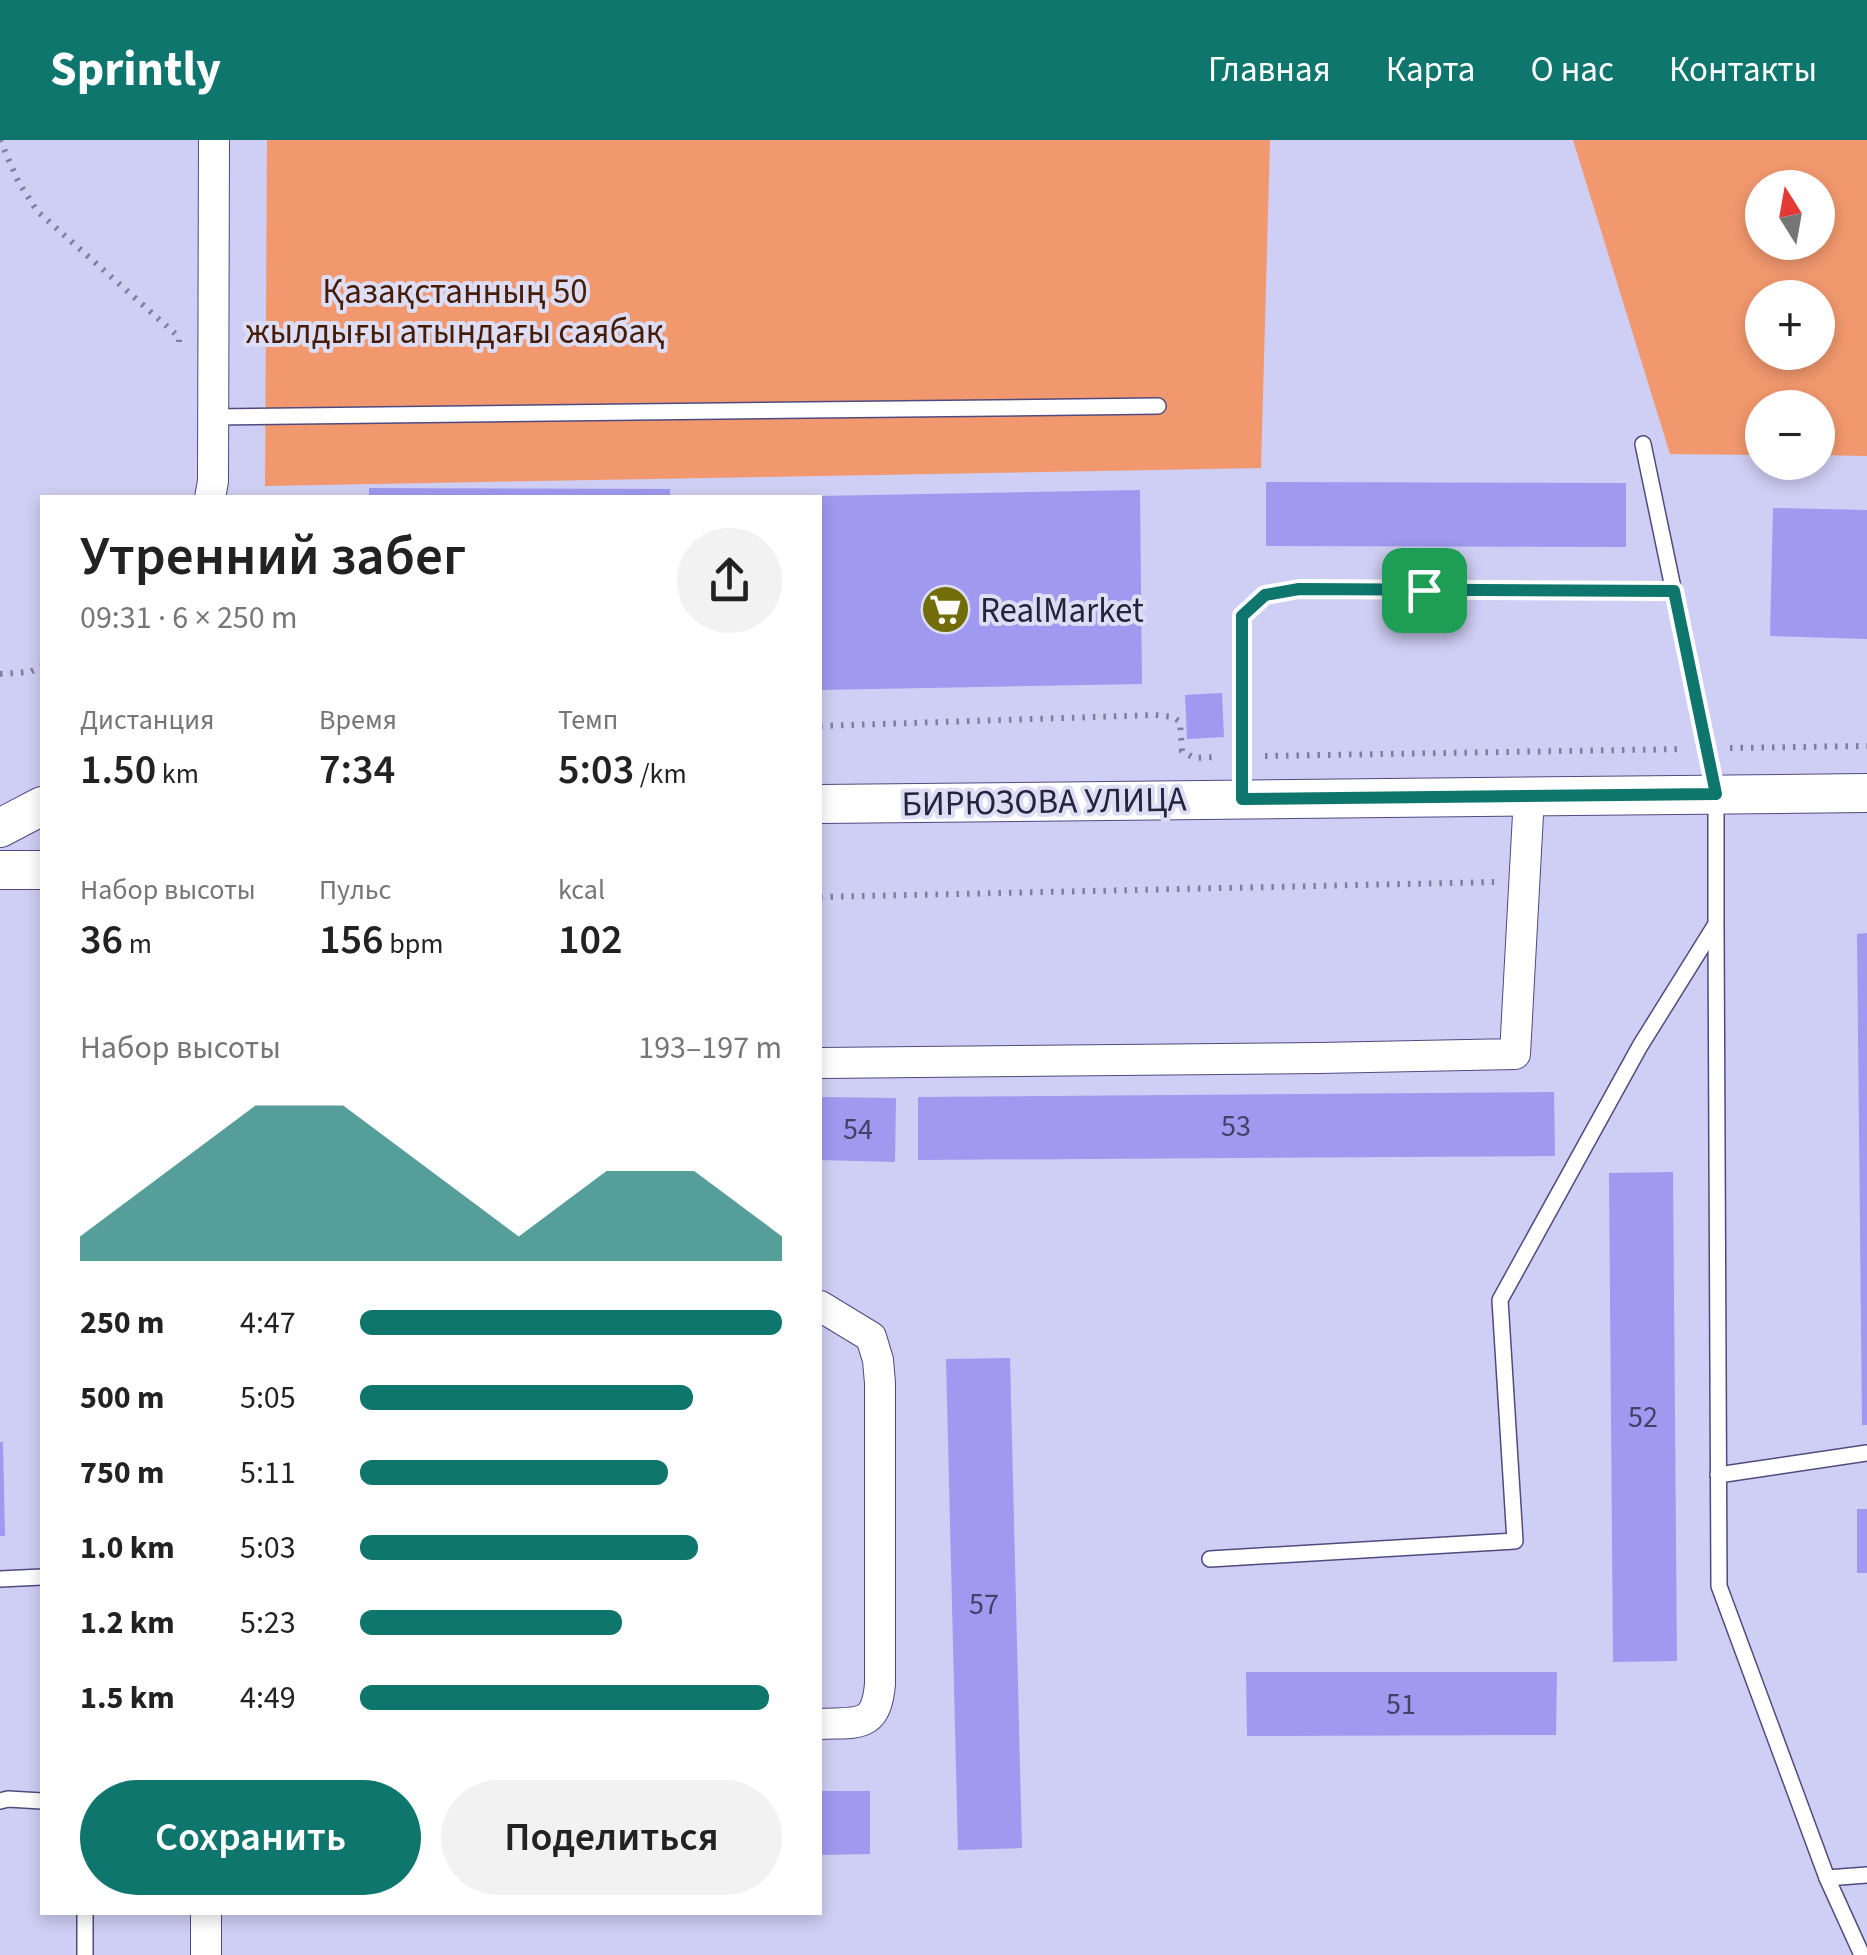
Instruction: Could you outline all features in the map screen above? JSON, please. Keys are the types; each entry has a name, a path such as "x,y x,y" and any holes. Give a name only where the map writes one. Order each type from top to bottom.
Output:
{"street":[{"path":"213,492 214,140"},
{"name":"БИРЮЗОВА УЛИЦА","path":"822,804 1867,793"},
{"path":"822,1063 1515,1054 1530,796"},
{"path":"0,828 40,807"},
{"path":"0,870 40,870"},
{"path":"822,1307 871,1337 878,1360 880,1684 872,1716 859,1722 822,1724"},
{"path":"206,1915 206,1955"}],"lane":[{"path":"213,418 1158,406"},
{"path":"1642,444 1716,794 1719,1586 1827,1878 1862,1955"},
{"path":"1242,799 1242,616 1265,595 1299,589 1674,591"},
{"path":"1210,1559 1515,1541 1500,1300 1640,1046 1716,924"},
{"path":"1718,1475 1867,1453"},
{"path":"0,1579 40,1577"},
{"path":"0,1801 40,1801"},
{"path":"1827,1878 1867,1874"},
{"path":"85,1915 85,1955"}],"path":[{"path":"0,140 37,212 179,337 181,357"},
{"path":"0,674 30,672 40,667"},
{"path":"822,726 1155,715 1180,722 1182,751 1194,758 1867,746"},
{"path":"822,897 1524,881"}],"green space":[{"name":"Қазақстанның 50 жылдығы атындағы саябақ","path":"267,140 1270,140 1261,468 265,486"},
{"path":"1573,140 1867,140 1867,456 1835,455 1835,390 1745,390 1745,455 1670,454"}],"building":[{"path":"1266,482 1626,483 1626,547 1266,546"},
{"path":"369,488 670,489 670,495 369,495"},
{"path":"1140,490 1142,684 822,690 822,496"},
{"path":"1773,508 1867,510 1867,639 1770,636"},
{"path":"1222,693 1224,737 1187,739 1185,695"},
{"path":"1867,933 1867,1425 1862,1425 1857,934"},
{"path":"1554,1092 1555,1156 918,1160 918,1097"},
{"path":"822,1097 896,1098 895,1162 822,1160"},
{"path":"1673,1172 1677,1661 1613,1662 1609,1173"},
{"path":"1010,1358 1022,1848 958,1850 946,1359"},
{"path":"3,1442 5,1536 0,1536"},
{"path":"1857,1509 1867,1509 1867,1573 1857,1573"},
{"path":"1246,1672 1557,1672 1556,1735 1247,1736"},
{"path":"822,1791 870,1791 870,1854 822,1855"}],"place":[{"name":"RealMarket","path":"945,610"}],"route":[{"path":"1299,589 1424,590 1674,591 1716,794 1242,799 1242,616 1265,595 1299,589"}]}
